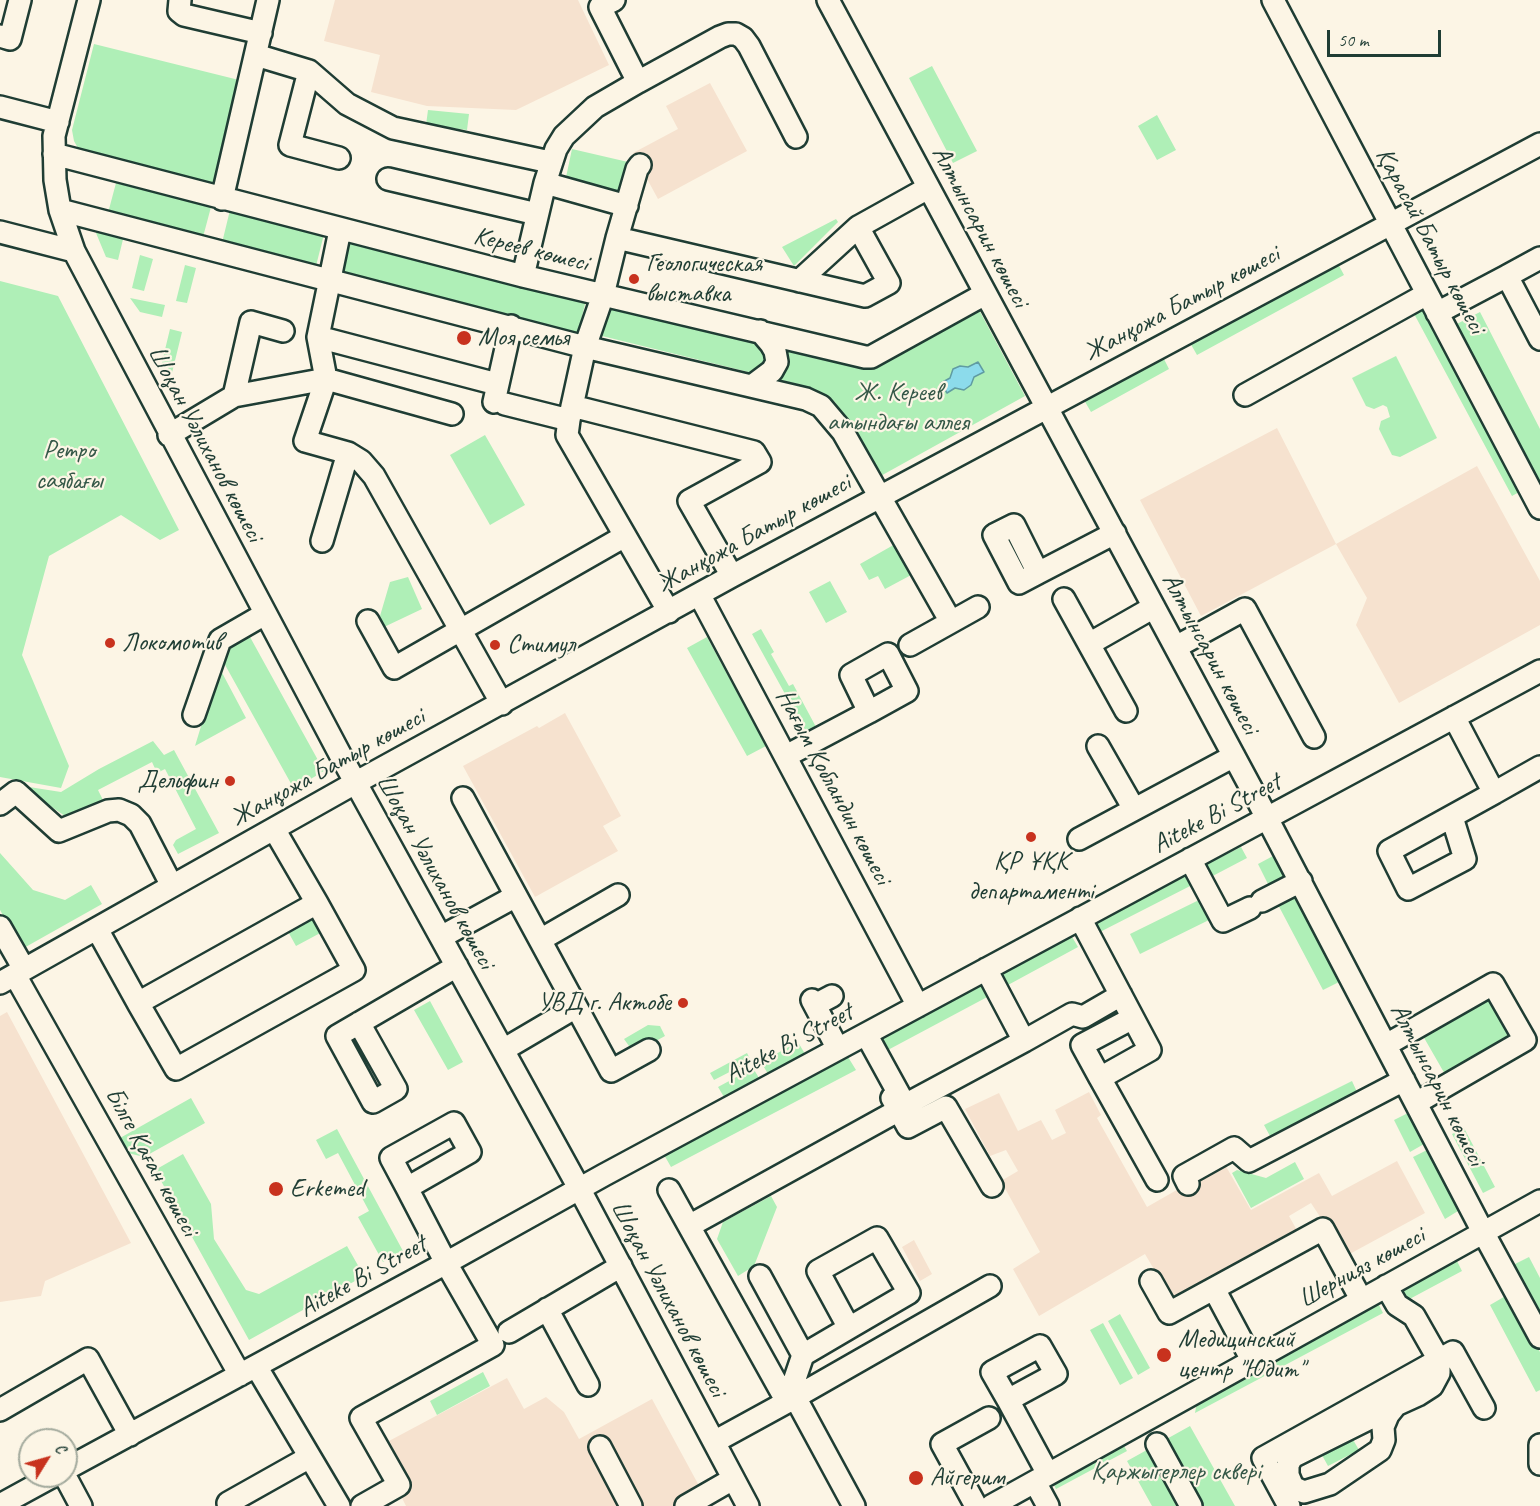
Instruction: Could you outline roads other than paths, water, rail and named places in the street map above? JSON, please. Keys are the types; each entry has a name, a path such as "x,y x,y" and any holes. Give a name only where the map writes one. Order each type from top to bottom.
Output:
{"street":[{"path":"0,36 10,39 20,0"},
{"name":"Шоқан Уәлиханов көшесі","path":"89,0 54,136 55,180 60,210 74,251 169,435 355,783 579,1188 748,1506"},
{"path":"180,0 179,11 184,15 261,33"},
{"path":"222,199 268,0"},
{"path":"614,0 600,8 638,82"},
{"name":"Алтынсарин көшесі","path":"828,0 1176,647 1540,1337"},
{"name":"Қарасай Батыр көшесі","path":"1273,0 1540,508"},
{"path":"523,276 550,162 564,136 595,107 720,37 736,34 743,38 796,136"},
{"path":"256,55 309,70 347,104 393,128 550,162"},
{"path":"309,70 290,145 339,158"},
{"path":"0,107 58,122"},
{"name":"Жанқожа Батыр көшесі","path":"13,976 355,783 880,495 1540,144"},
{"name":"Кереев көшесі","path":"54,154 523,276 871,357 985,294"},
{"path":"640,165 617,238 603,295 585,347 567,435 669,612"},
{"path":"388,179 537,214"},
{"path":"545,183 627,206"},
{"path":"799,281 858,227 928,188"},
{"path":"60,210 585,347 806,399 821,406 843,432 951,622"},
{"path":"617,238 866,296 889,283 858,227"},
{"path":"340,230 318,337 326,379 305,441 348,453 361,461 374,476 502,704"},
{"path":"0,232 74,251"},
{"path":"1437,313 1540,258"},
{"path":"1508,276 1540,339"},
{"path":"1245,395 1427,294"},
{"path":"234,396 251,322 283,331"},
{"path":"499,396 511,326"},
{"path":"752,386 772,371 777,362 775,351 760,331"},
{"path":"318,337 499,396 754,452 760,462 689,501 732,576"},
{"path":"169,435 234,396 326,379 452,414"},
{"path":"322,541 348,453"},
{"path":"1038,573 1115,534"},
{"path":"368,621 394,668 625,536"},
{"name":"Нағым Қобландин көшесі","path":"699,594 918,1006"},
{"path":"1064,599 1126,711"},
{"path":"910,645 978,607"},
{"path":"1089,644 1154,607"},
{"path":"1176,647 1245,609 1314,737"},
{"path":"194,715 220,640 265,614"},
{"name":"Aiteke Bi Street","path":"78,1463 446,1263 579,1188 1540,671"},
{"path":"786,756 870,712"},
{"path":"1454,717 1494,793"},
{"path":"1098,746 1134,809"},
{"path":"1079,838 1234,756"},
{"path":"1452,817 1540,767"},
{"path":"0,804 16,792 59,831 108,811 119,810 131,815 140,824 172,886"},
{"path":"463,798 611,1071 649,1050"},
{"path":"97,929 176,1070 344,976 354,970 274,829"},
{"path":"1190,859 1223,921 1300,881"},
{"path":"540,940 618,895"},
{"path":"441,937 516,896"},
{"path":"138,1003 317,903"},
{"path":"1080,918 1150,1050 1100,1078"},
{"name":"Білге Қаған көшесі","path":"0,927 13,976 248,1371 339,1506"},
{"path":"359,1023 457,966"},
{"path":"986,969 1024,1041"},
{"path":"1386,1045 1492,984 1525,1040 1416,1103"},
{"path":"863,1036 905,1105 1072,1014 1083,1017 1121,995"},
{"path":"819,1000 838,1049"},
{"path":"503,1050 576,1007"},
{"path":"1133,1018 1082,1045 1157,1180"},
{"path":"863,1036 908,1127 946,1107 992,1186"},
{"path":"1188,1184 1184,1176 1234,1148 1249,1161 1404,1080"},
{"path":"689,1226 899,1110"},
{"path":"362,1506 399,1485 361,1418 493,1346 406,1188"},
{"path":"669,1190 854,1506"},
{"name":"Шернияз көшесі","path":"991,1506 1540,1201"},
{"path":"1151,1281 1169,1313 1323,1228 1361,1299"},
{"path":"803,1355 909,1293 877,1238 818,1271 849,1328"},
{"path":"508,1332 621,1266"},
{"path":"760,1276 803,1355 791,1399"},
{"path":"714,1442 990,1286"},
{"path":"1386,1286 1397,1305 1414,1316 1439,1360 1439,1373 1432,1386 1292,1458 1288,1465 1288,1475 1293,1487 1305,1492 1330,1484 1380,1450 1384,1440 1383,1427 1388,1415 1396,1405"},
{"path":"1214,1289 1252,1360"},
{"path":"547,1310 588,1385"},
{"path":"1289,1506 1263,1458 1453,1352 1484,1408"},
{"path":"0,1410 88,1359 130,1435"},
{"path":"1008,1400 1041,1478 1048,1506"},
{"path":"975,1506 942,1444 989,1418"},
{"path":"1157,1444 1191,1506"},
{"path":"1540,1445 1540,1464"},
{"path":"600,1447 631,1506"},
{"path":"228,1503 308,1458"},
{"path":"686,1506 733,1479"},
{"path":"0,1505 31,1488"},
{"path":"71,1488 81,1506"}],"water":[{"path":"978,362 984,372 974,377 971,385 964,390 955,388 947,393 941,383 950,378 953,369 960,366 968,367"}],"place":[{"name":"Геологическая выставка","path":"634,279"},
{"name":"Моя семья","path":"464,338"},
{"name":"Локомотив","path":"110,643"},
{"name":"Стимул","path":"495,645"},
{"name":"Дельфин","path":"230,781"},
{"name":"ҚР ҰҚК департаменті","path":"1031,837"},
{"name":"УВД г. Актобе","path":"683,1003"},
{"name":"Erkemed","path":"276,1189"},
{"name":"Медицинский центр \"Юдит\"","path":"1164,1355"},
{"name":"Айгерим","path":"916,1478"}],"park label":[{"name":"Ж. Кереев атындағы аллея","path":"898,408"},
{"name":"Ретро саябағы","path":"69,466"},
{"name":"Қаржыгерлер сквері","path":"1176,1472"}]}
